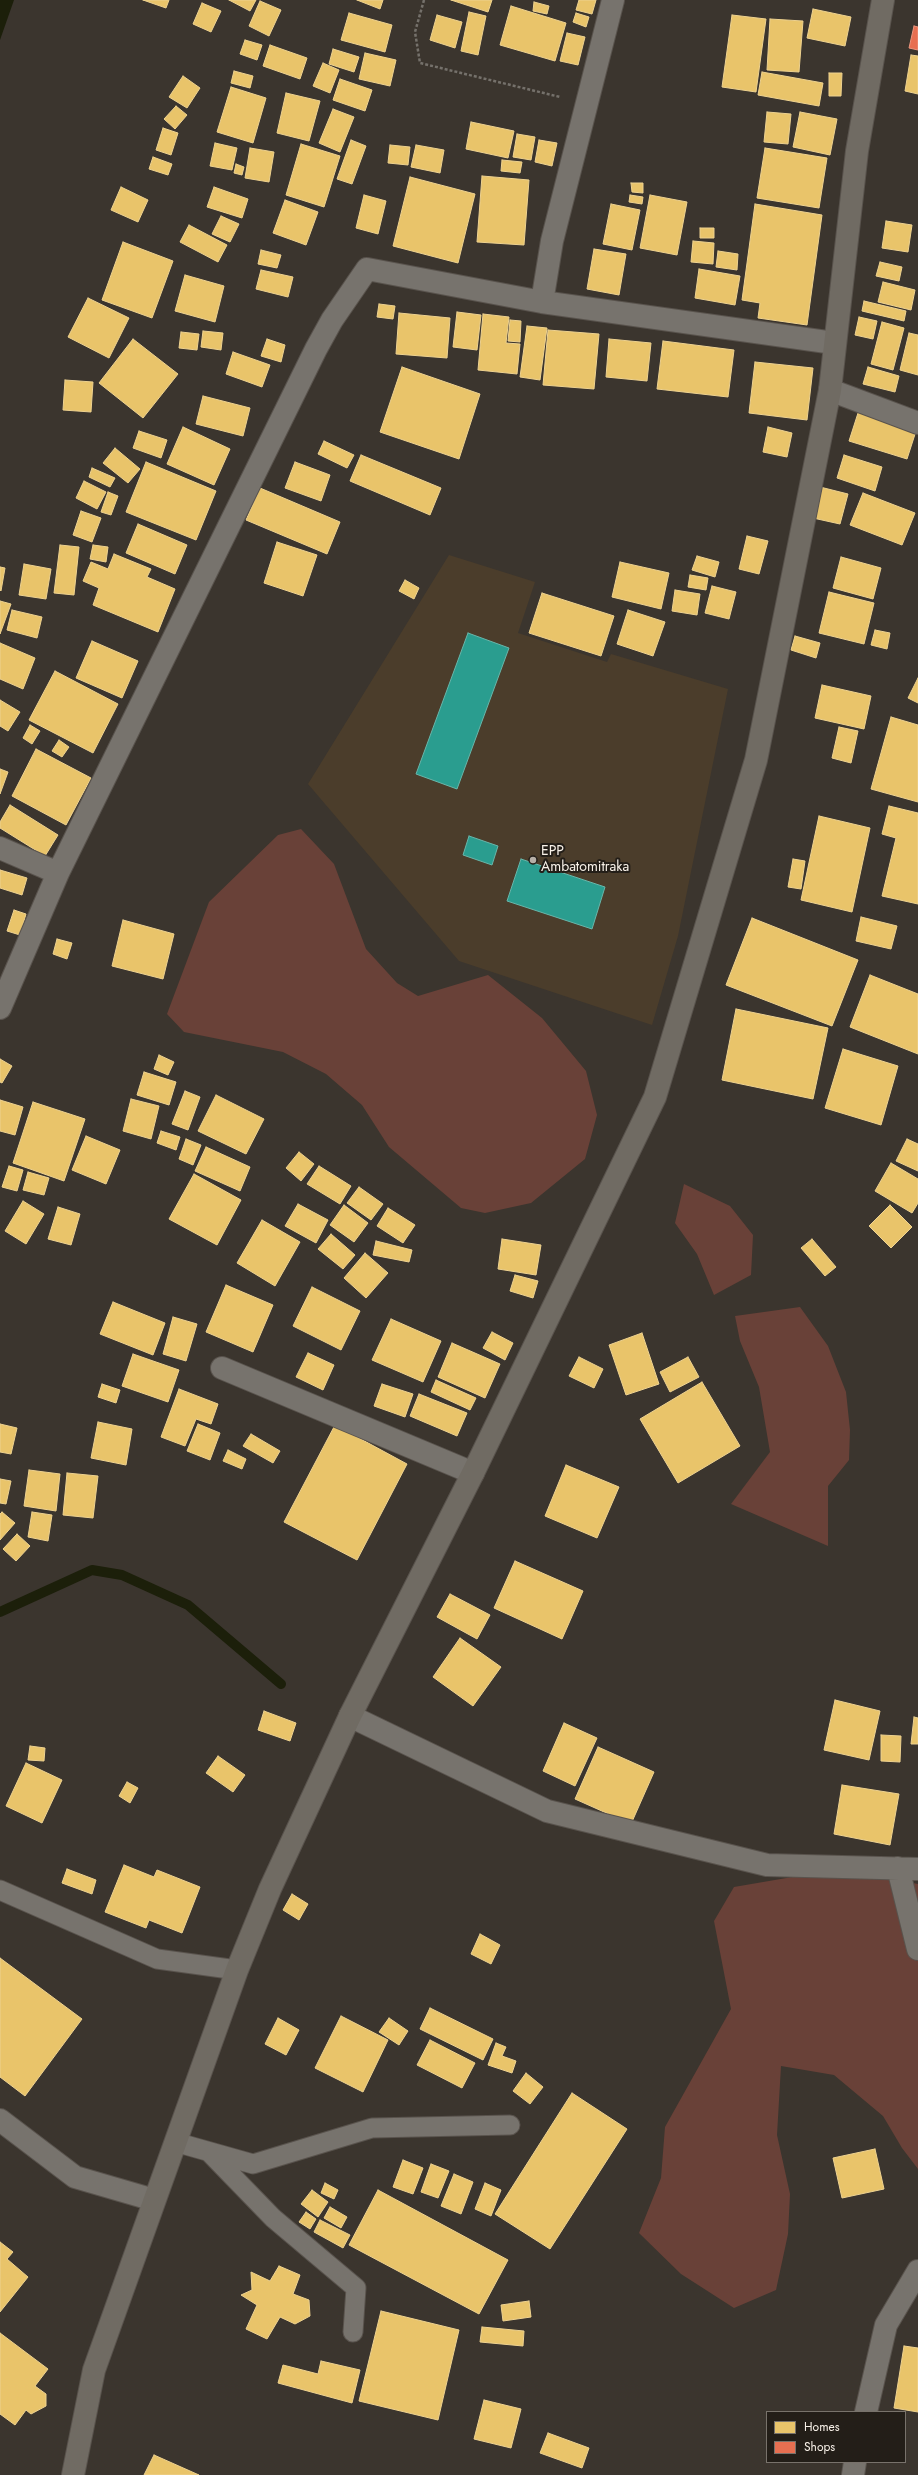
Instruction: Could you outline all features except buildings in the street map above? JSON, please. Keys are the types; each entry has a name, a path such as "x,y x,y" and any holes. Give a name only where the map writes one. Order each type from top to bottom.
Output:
{"main road":[{"path":"73,2475 94,2370 237,1970 270,1889 350,1716 473,1473 655,1097 756,760 830,390 834,343 858,151 883,0"}],"street":[{"path":"542,302 552,241 588,104 613,0"},
{"path":"0,1008 58,873 316,349 332,320 367,269 542,302 834,343"},
{"path":"830,390 918,423"},
{"path":"0,848 58,873"},
{"path":"222,1368 473,1473"},
{"path":"350,1716 547,1811 767,1865 908,1868 918,1949"},
{"path":"0,2120 75,2177 154,2200"},
{"path":"866,2411 886,2325 918,2271"},
{"path":"852,2475 855,2463"}],"lane":[{"path":"0,1890 157,1959 237,1970"},
{"path":"175,2142 253,2164 372,2128 510,2124"},
{"path":"208,2151 273,2218 356,2288 354,2332"}],"path":[{"path":"424,0 415,32 420,63 588,104"}],"shaded area":[{"path":"0,0 14,0 0,40"},
{"name":"EPP Ambatomitraka","path":"449,555 535,582 518,633 607,662 611,654 728,689 678,936 652,1025 459,961 308,784"},
{"path":"301,829 334,864 366,949 397,983 418,996 488,975 542,1018 586,1071 597,1115 585,1159 531,1203 485,1213 461,1208 389,1147 362,1105 326,1074 283,1052 184,1032 167,1014 209,902 278,835"},
{"path":"684,1184 730,1206 753,1235 751,1275 714,1295 697,1254 675,1223"},
{"path":"800,1307 828,1346 846,1392 850,1430 849,1460 828,1486 828,1546 731,1504 770,1452 759,1387 740,1341 735,1316"},
{"path":"839,1869 918,1884 918,2169 902,2148 883,2116 834,2075 781,2066 777,2135 790,2194 788,2234 776,2290 734,2308 681,2274 639,2233 661,2178 665,2127 731,2009 714,1921 734,1887"}],"waterway":[{"path":"0,1612 92,1570 122,1575 188,1605 281,1684"}],"place":[{"name":"EPP Ambatomitraka","path":"533,860"}]}
